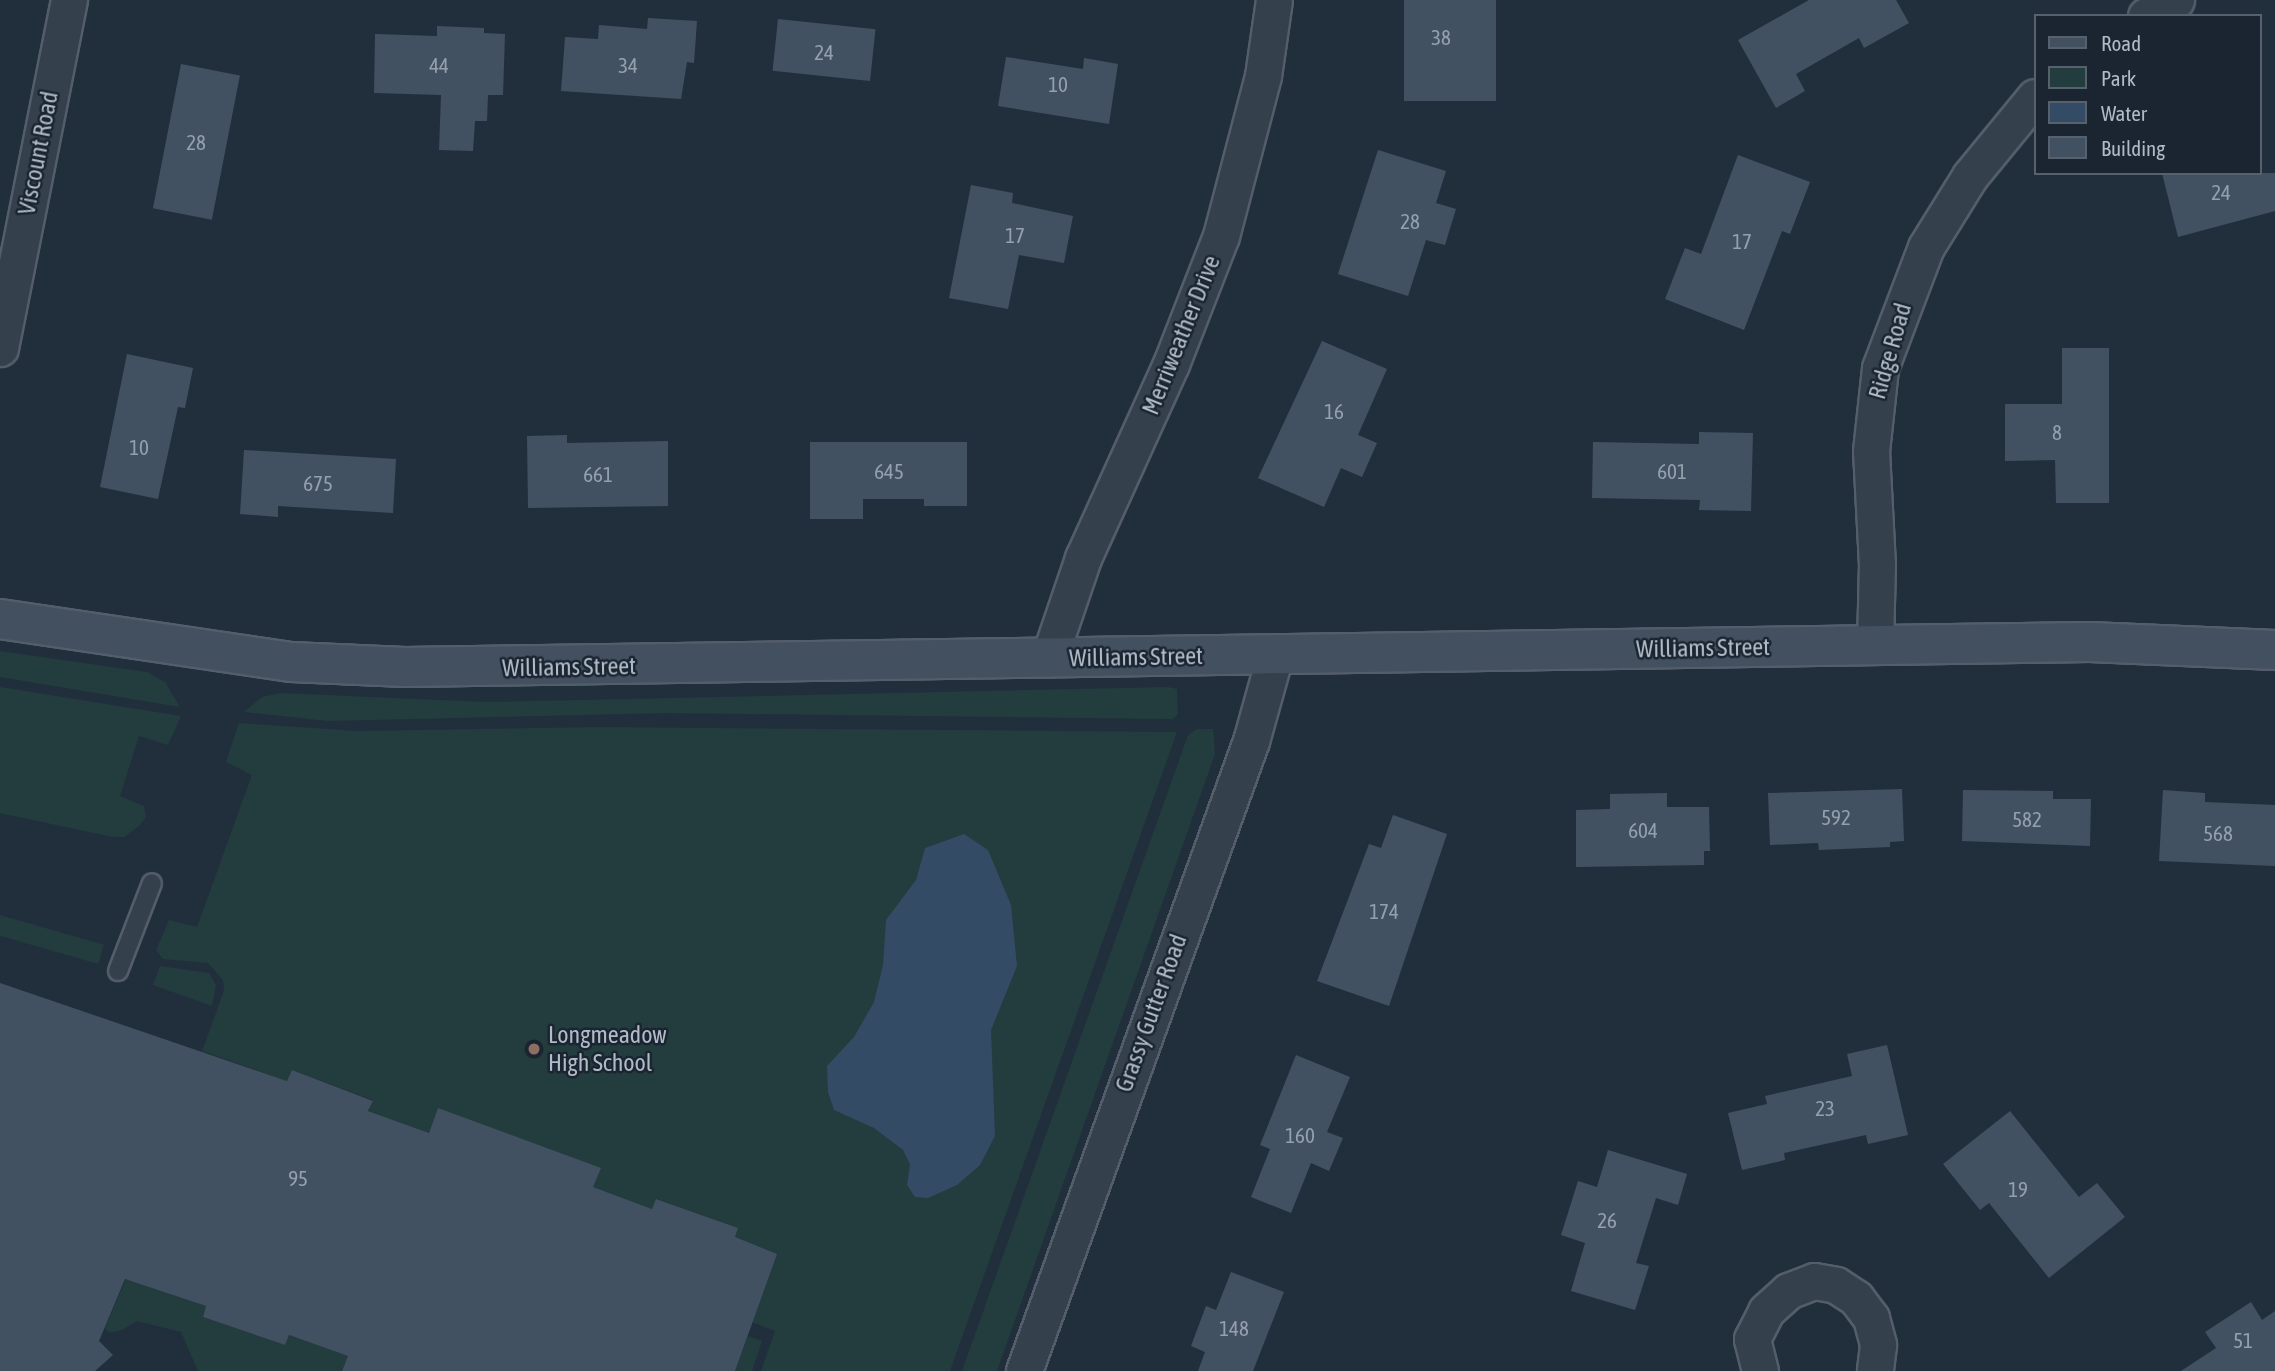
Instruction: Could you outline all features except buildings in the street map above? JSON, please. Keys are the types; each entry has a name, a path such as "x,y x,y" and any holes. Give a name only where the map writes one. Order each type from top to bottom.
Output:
{"main road":[{"name":"Williams Street","path":"0,619 267,659 405,667 2091,642 2275,650"}],"street":[{"name":"Viscount Road","path":"0,348 69,0"},
{"name":"Merriweather Drive","path":"1049,658 1083,558 1171,364 1221,236 1263,76 1274,0"},
{"path":"2150,14 2176,0"},
{"name":"Ridge Road","path":"1875,645 1877,565 1871,451 1880,368 1926,247 1970,176 2034,98"},
{"name":"Grassy Gutter Road","path":"1024,1371 1251,741 1275,655"},
{"path":"1760,1371 1752,1339 1766,1311 1788,1291 1814,1281 1846,1292 1871,1318 1878,1345 1875,1371"}],"lane":[{"path":"118,971 152,883"}],"green space":[{"path":"0,651 147,672 165,682 180,707 0,677"},
{"path":"0,687 181,716 168,745 139,736 120,796 144,806 146,817 139,826 124,837 112,837 0,813"},
{"path":"1168,687 1177,689 1178,714 1173,719 668,713 327,721 244,712 262,697 281,693 486,702"},
{"name":"Longmeadow High School","path":"239,723 357,731 601,727 1177,732 950,1371 761,1371 775,1331 752,1322 735,1237 738,1228 657,1199 652,1209 593,1187 438,1109 429,1133 369,1111 373,1100 292,1070 287,1081 202,1051 224,991 223,980 208,963 163,959 156,950 169,920 197,927 252,775 226,762"},
{"path":"1197,729 1213,729 1215,754 997,1371 962,1371 1188,735"},
{"path":"0,915 104,945 98,964 0,936"},
{"path":"160,966 209,973 216,985 212,1006 153,985"},
{"path":"126,1279 206,1306 203,1317 285,1345 289,1335 348,1356 342,1371 198,1371 181,1332 137,1321 122,1330 109,1333 105,1328"},
{"path":"748,1336 762,1341 752,1371 735,1371"}],"water":[{"path":"964,834 988,850 1011,905 1017,966 991,1030 995,1136 980,1165 957,1185 928,1198 915,1197 907,1185 910,1164 903,1150 874,1128 834,1110 828,1092 827,1066 854,1037 874,1002 883,965 886,920 916,880 925,848"}],"place":[{"name":"Longmeadow High School","path":"534,1049"}]}
